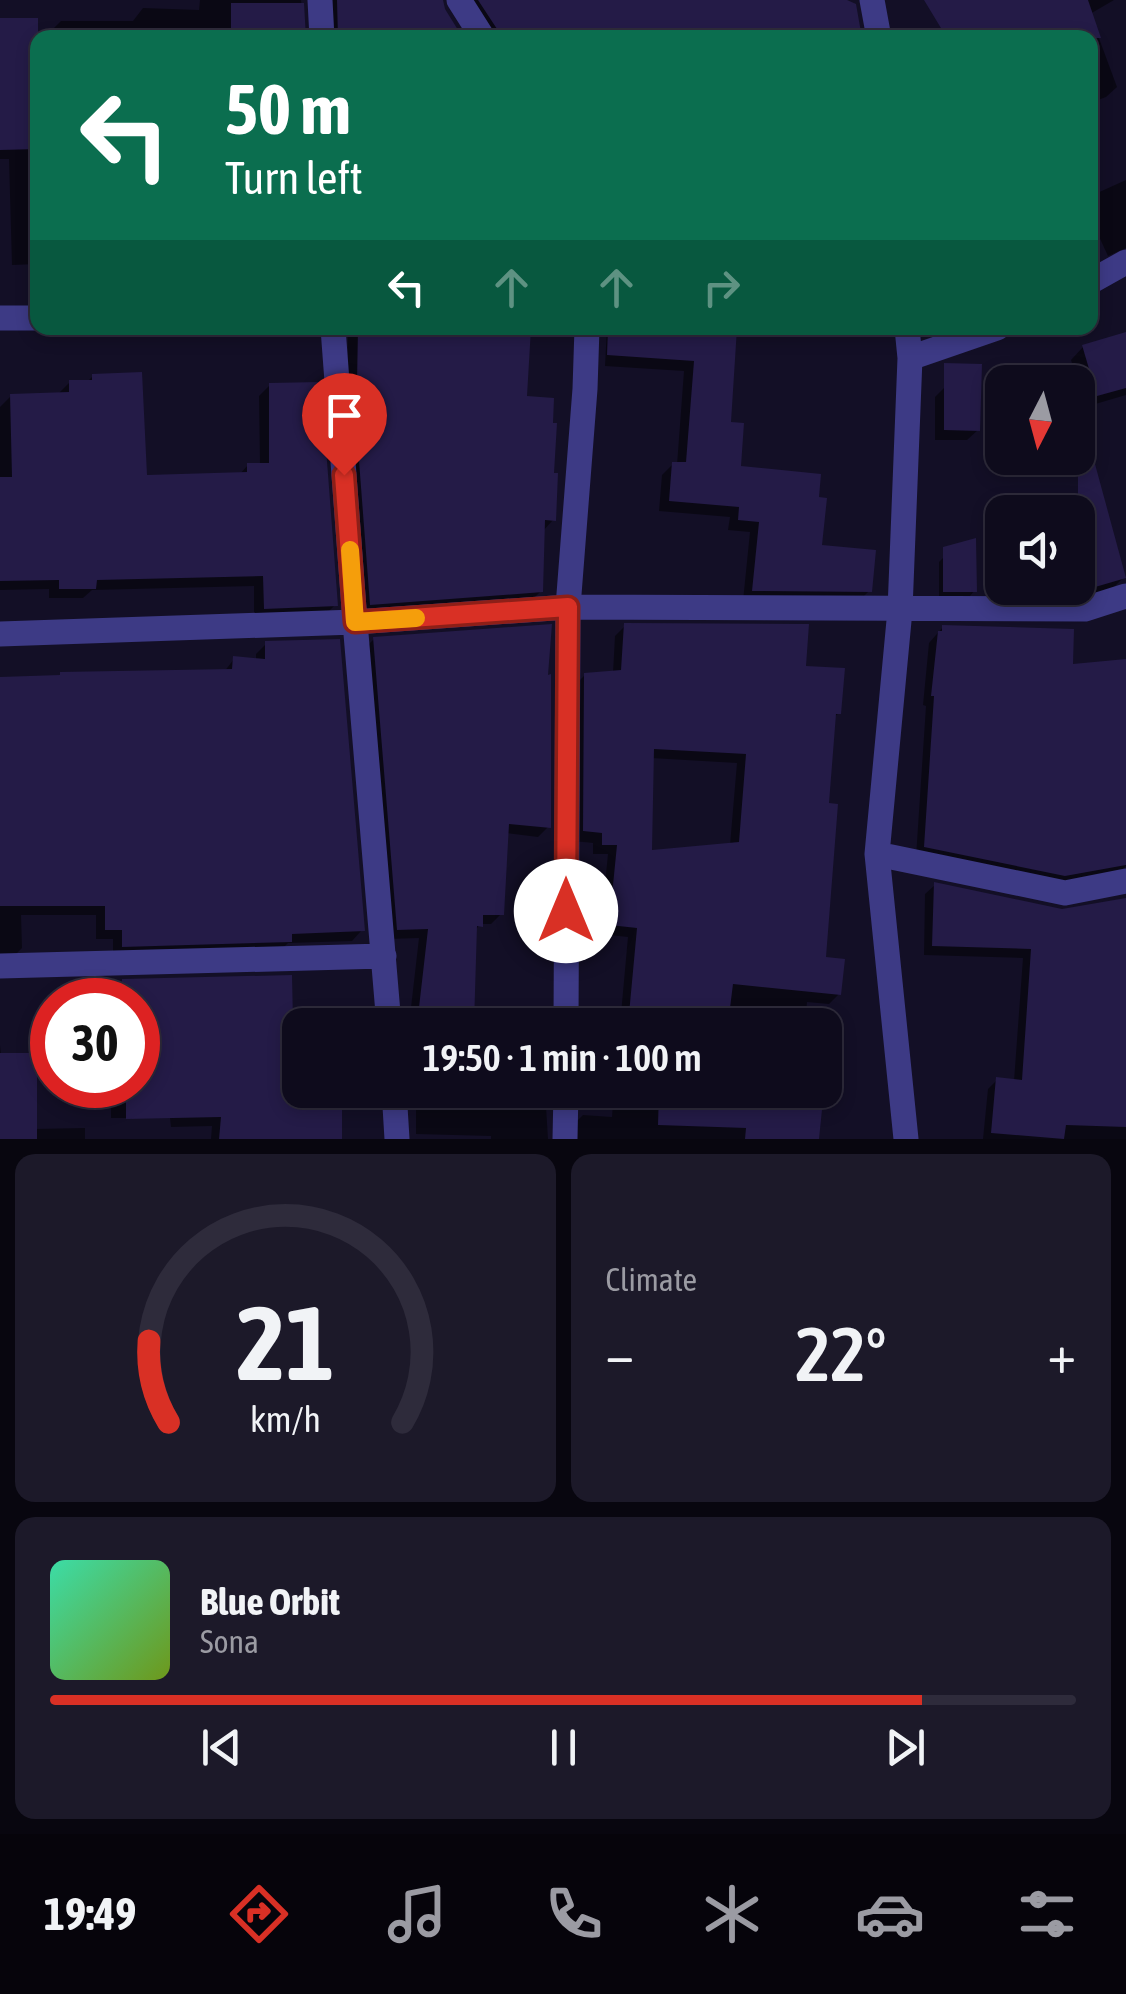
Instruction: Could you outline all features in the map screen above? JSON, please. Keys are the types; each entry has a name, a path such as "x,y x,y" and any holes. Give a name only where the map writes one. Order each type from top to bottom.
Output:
{"street":[{"path":"320,0 322,30"},
{"path":"459,0 478,30"},
{"path":"872,0 878,30"},
{"path":"1098,278 1126,262"},
{"path":"0,318 30,318"},
{"path":"334,335 388,1008"},
{"path":"566,1008 568,607 587,335"},
{"path":"906,1139 877,854 900,610 908,335"},
{"path":"910,358 977,335"},
{"path":"0,634 355,622 568,607 1085,609 1126,596"},
{"path":"877,854 1066,892 1126,880"},
{"path":"0,966 384,956"},
{"path":"395,1108 397,1139"},
{"path":"565,1139 566,1108"}],"building":[{"path":"337,0 443,0 458,30 338,30"},
{"path":"478,0 847,0 856,4 861,30 497,30"},
{"path":"924,0 1088,0 1101,38 1098,30 942,30"},
{"path":"231,3 304,3 306,30 231,30"},
{"path":"0,18 38,18 38,30 30,30 30,149 0,150"},
{"path":"1126,332 1126,388 1097,396 1095,365 1088,365 1082,345"},
{"path":"358,335 531,335 527,396 554,398 553,423 557,423 556,521 545,520 543,592 370,605 353,382 357,382"},
{"path":"608,335 737,335 731,422 744,423 741,466 821,474 819,497 827,498 822,545 876,550 872,592 752,591 759,522 738,520 739,507 669,501 672,462 686,462 694,361 607,355"},
{"path":"944,363 982,364 980,431 944,430"},
{"path":"142,372 147,475 247,472 247,463 269,463 269,383 321,382 338,606 264,609 263,576 97,580 96,589 59,589 59,580 0,581 0,477 12,477 10,394 69,392 69,380 92,380 92,374"},
{"path":"1095,464 1126,578 1095,587 1095,495 1078,495 1078,475 1095,475"},
{"path":"976,538 977,592 943,592 943,547"},
{"path":"624,623 809,624 806,666 845,668 841,714 836,714 829,803 838,804 826,957 845,959 841,995 733,984 730,1008 630,1008 637,928 609,925 617,845 602,845 602,833 583,831 584,673 621,670","holes":["654,749 746,754 739,842 652,850"]},
{"path":"552,624 548,675 551,674 551,828 509,824 504,915 483,915 483,927 477,926 475,1008 419,1008 428,929 397,930 373,637"},
{"path":"942,625 1074,629 1073,664 1126,659 1126,865 1065,876 924,847 931,696 938,631 942,631"},
{"path":"340,639 365,931 292,934 292,942 122,947 122,930 105,930 105,906 0,906 0,677 232,669 233,656 265,659 265,641"},
{"path":"934,882 1062,909 1126,898 1126,1127 1066,1125 1064,1139 991,1133 996,1077 1022,1080 1031,949 932,946"},
{"path":"292,975 293,1008 282,1008 282,1108 342,1108 342,1139 219,1139 221,1117 126,1119 126,1108 160,1108 160,978"},
{"path":"0,1053 30,1053 30,1108 37,1108 37,1139 0,1139"},
{"path":"658,1108 822,1108 819,1139 745,1139 746,1128 658,1125"}],"slow traffic":[{"path":"350,550 355,622 416,618"}],"route":[{"path":"344,475 355,622 568,607 566,911"}]}
